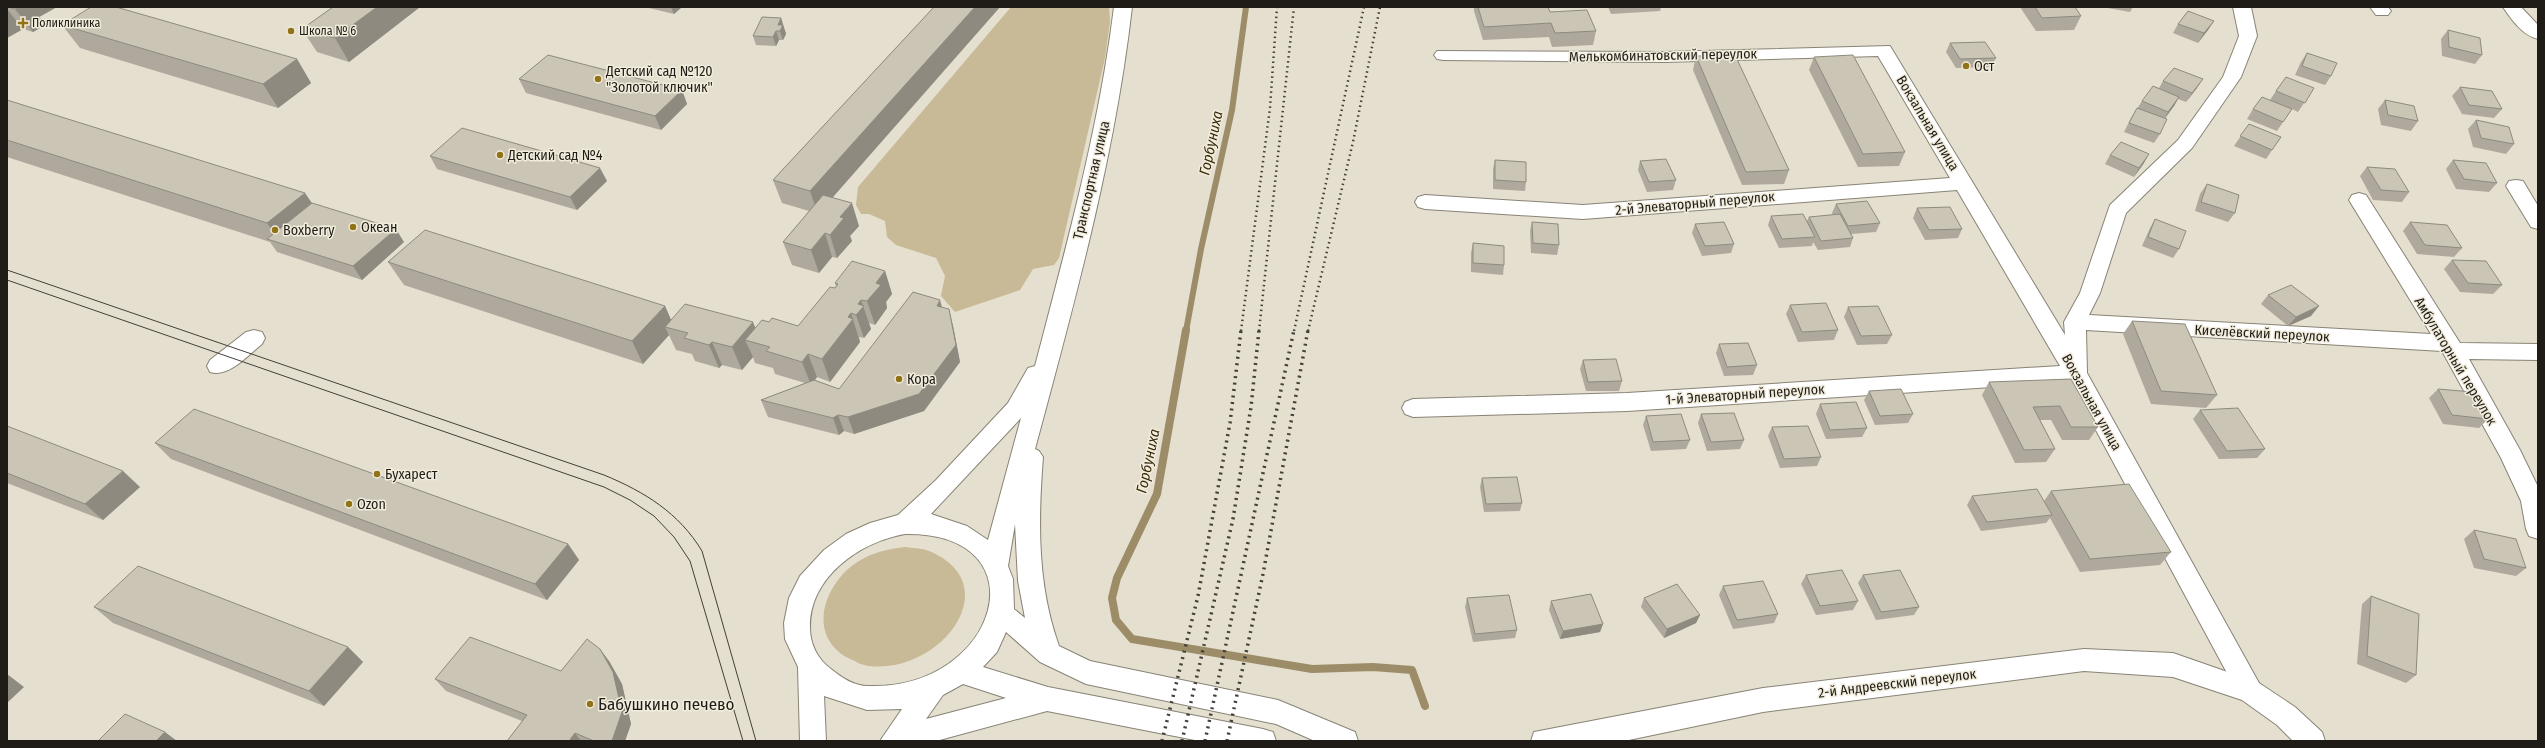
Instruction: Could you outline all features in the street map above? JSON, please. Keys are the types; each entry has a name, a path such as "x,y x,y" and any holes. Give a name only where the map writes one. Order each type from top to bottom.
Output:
{"street":[{"name":"Транспортная улица","path":"1048,352 1095,171 1115,75 1124,7"},
{"path":"2076,373 2075,322 2090,293 2117,210 2185,144 2232,76 2248,36 2242,7"},
{"path":"2512,7 2520,19 2538,34"},
{"name":"Мелькомбинатовский переулок","path":"1443,55 1664,56 1884,50"},
{"name":"Вокзальная улица","path":"1884,50 2076,373 2250,690 2286,716 2312,741"},
{"name":"2-й Элеваторный переулок","path":"1425,202 1583,212 1964,183"},
{"path":"2516,186 2538,222"},
{"name":"Амбулаторный переулок","path":"2359,200 2451,347 2512,456 2533,501 2538,528"},
{"name":"Киселёвский переулок","path":"2075,322 2538,352"},
{"path":"218,366 254,338"},
{"path":"996,565 1002,526 1034,412 1048,352"},
{"path":"905,524 944,487 1016,409 1048,352"},
{"name":"1-й Элеваторный переулок","path":"1413,408 1627,402 2076,373"},
{"path":"1034,412 1030,467 1031,576 1035,616 1049,654"},
{"path":"905,524 933,524 959,532 980,545 996,565 1002,587 1001,613 994,634 981,654 962,672 933,689 897,699 863,698 833,687 810,668 800,650 796,630 798,608 809,582 828,559 854,540 882,528 905,524"},
{"path":"1001,613 1049,654 1086,672 1278,712 1345,741"},
{"name":"2-й Андреевский переулок","path":"1544,741 1598,734 1763,700 2084,660 2173,665 2250,690"},
{"path":"810,668 813,741"},
{"path":"962,672 1048,699 1263,741"},
{"path":"893,741 933,689"},
{"path":"911,741 932,729 1048,699"}],"shaded area":[{"path":"1011,7 1109,7 1110,22 1105,58 1059,258 1054,265 1033,269 1020,290 955,312 941,296 945,276 936,258 896,245 887,237 885,221 869,214 861,214 856,205 858,187"},
{"path":"905,547 929,551 951,565 963,581 965,599 959,618 947,635 931,650 910,661 887,666 870,666 842,655 829,641 825,629 824,616 826,603 831,590 839,579 859,561 881,551"}],"building":[{"path":"91,7 116,7 297,59 263,84 62,25"},
{"path":"333,7 377,7 335,38 302,29"},
{"path":"934,7 975,7 810,191 773,180"},
{"path":"1478,7 1548,7 1550,12 1587,10 1596,31 1555,33 1551,23 1484,27"},
{"path":"2035,7 2075,7 2081,16 2042,18"},
{"path":"2188,11 2214,21 2204,33 2178,24"},
{"path":"762,17 781,18 778,25 783,25 780,31 776,31 773,37 753,36"},
{"path":"2448,30 2480,38 2482,55 2449,47"},
{"path":"1985,42 1996,58 1960,59 1950,43"},
{"path":"2307,53 2337,63 2331,76 2302,66"},
{"path":"548,55 682,90 655,116 519,79"},
{"path":"1735,55 1789,170 1746,172 1696,56"},
{"path":"1853,55 1905,152 1863,154 1814,57"},
{"path":"2174,68 2203,79 2192,93 2163,81"},
{"path":"2286,77 2314,88 2305,103 2276,91"},
{"path":"2153,86 2179,97 2168,112 2142,101"},
{"path":"2460,87 2492,91 2502,109 2469,105"},
{"path":"2262,97 2292,109 2283,122 2253,109"},
{"path":"7,100 305,193 267,223 7,140"},
{"path":"2385,100 2414,106 2418,121 2388,115"},
{"path":"2137,108 2167,119 2160,134 2129,123"},
{"path":"2476,120 2509,127 2514,144 2481,138"},
{"path":"2249,124 2281,137 2272,150 2240,136"},
{"name":"Детский сад №4","path":"462,128 600,168 570,197 430,156"},
{"path":"2121,142 2149,154 2139,168 2110,155"},
{"path":"1666,159 1676,180 1649,182 1640,161"},
{"path":"1495,160 1526,162 1526,182 1495,180"},
{"path":"2453,160 2486,163 2497,183 2464,179"},
{"path":"2367,167 2395,169 2409,192 2381,190"},
{"path":"2207,184 2239,195 2235,213 2201,202"},
{"path":"823,195 852,203 840,217 844,218 830,235 825,233 811,250 783,242"},
{"path":"1867,201 1880,223 1848,226 1836,204"},
{"path":"312,203 396,229 353,266 267,239"},
{"path":"1950,207 1962,229 1929,230 1917,208"},
{"path":"1803,214 1815,237 1782,239 1771,216"},
{"path":"1840,214 1853,238 1821,241 1809,217"},
{"path":"2155,219 2186,231 2179,249 2148,237"},
{"path":"1532,222 1558,224 1559,245 1533,243"},
{"path":"1724,222 1734,244 1705,246 1695,224"},
{"path":"2410,222 2447,225 2462,248 2425,245"},
{"path":"425,230 665,306 632,341 388,262"},
{"path":"1473,243 1504,246 1504,265 1473,263"},
{"path":"2452,260 2486,261 2502,285 2468,283"},
{"path":"852,261 885,271 876,283 881,285 867,301 861,300 858,304 864,306 856,315 851,313 848,317 853,319 822,359 808,354 802,362 766,351 770,347 745,340 762,320 769,322 772,318 798,326 830,287 835,288 838,284 835,283"},
{"path":"2291,285 2319,306 2296,317 2268,295"},
{"path":"913,292 940,300 937,306 949,309 956,345 919,394 848,417 838,415 833,418 761,400 814,380 839,389"},
{"path":"1826,303 1838,330 1802,332 1790,305"},
{"path":"685,304 753,322 732,347 712,342 709,345 684,338 688,333 665,327"},
{"path":"1878,306 1892,335 1861,336 1848,307"},
{"path":"2132,321 2185,324 2217,395 2161,391"},
{"path":"1748,343 1757,365 1727,367 1719,344"},
{"path":"1616,359 1622,381 1588,382 1583,360"},
{"path":"2071,379 2098,427 2071,427 2060,406 2033,407 2055,449 2024,450 1989,382"},
{"path":"1901,389 1913,414 1880,416 1869,391"},
{"path":"2438,389 2473,392 2488,419 2452,415"},
{"path":"1856,402 1867,428 1830,430 1820,404"},
{"path":"2238,408 2265,449 2227,451 2200,410"},
{"path":"194,409 568,544 535,584 155,443"},
{"path":"1734,413 1744,440 1711,442 1701,414"},
{"path":"1681,414 1690,440 1653,442 1646,416"},
{"path":"7,426 123,471 85,504 7,473"},
{"path":"1808,426 1821,457 1784,459 1772,427"},
{"path":"1517,477 1522,503 1486,504 1482,478"},
{"path":"2129,484 2171,552 2090,559 2051,491"},
{"path":"2037,489 2052,515 1987,522 1972,496"},
{"path":"2474,530 2516,539 2526,568 2484,559"},
{"path":"138,566 348,647 309,691 94,607"},
{"path":"1842,570 1858,601 1820,606 1806,575"},
{"path":"1900,570 1919,607 1881,612 1863,575"},
{"path":"1763,581 1778,614 1737,620 1723,586"},
{"path":"1677,584 1700,615 1667,629 1644,598"},
{"path":"1591,594 1603,624 1563,631 1551,601"},
{"path":"1509,595 1517,630 1475,634 1467,598"},
{"path":"2371,596 2419,614 2416,675 2367,656"},
{"path":"470,637 561,671 587,639 600,649 613,672 622,712 612,741 594,741 575,733 569,741 507,741 527,715 435,679"},
{"path":"125,714 165,732 156,741 98,741"}],"waterway":[{"name":"Горбуниха","path":"1186,331 1201,249 1232,110 1246,7"},
{"name":"Горбуниха","path":"1186,330 1157,494 1117,578 1112,598 1116,620 1132,639 1312,669 1373,667 1412,670 1425,706"}],"tram line":[{"path":"7,270 604,475 647,496 683,525 702,551 756,741"},
{"path":"7,280 604,487 630,500 654,516 674,537 690,561 743,741"}],"railway":[{"path":"1241,331 1270,108 1277,7"},
{"path":"1259,331 1294,7"},
{"path":"1294,331 1364,7"},
{"path":"1308,331 1353,142 1380,7"},
{"path":"1162,741 1198,596 1230,423 1241,330"},
{"path":"1182,741 1233,519 1251,407 1259,330"},
{"path":"1205,741 1294,330"},
{"path":"1227,741 1263,574 1308,330"}],"place":[{"name":"Поликлиника","path":"23,23"},
{"name":"Школа № 6","path":"291,31"},
{"name":"Ост","path":"1966,66"},
{"name":"Детский сад №120 \"Золотой ключик\"","path":"598,79"},
{"name":"Детский сад №4","path":"500,155"},
{"name":"Океан","path":"353,227"},
{"name":"Boxberry","path":"275,230"},
{"name":"Кора","path":"899,379"},
{"name":"Бухарест","path":"377,474"},
{"name":"Ozon","path":"349,504"},
{"name":"Бабушкино печево","path":"590,704"}]}
